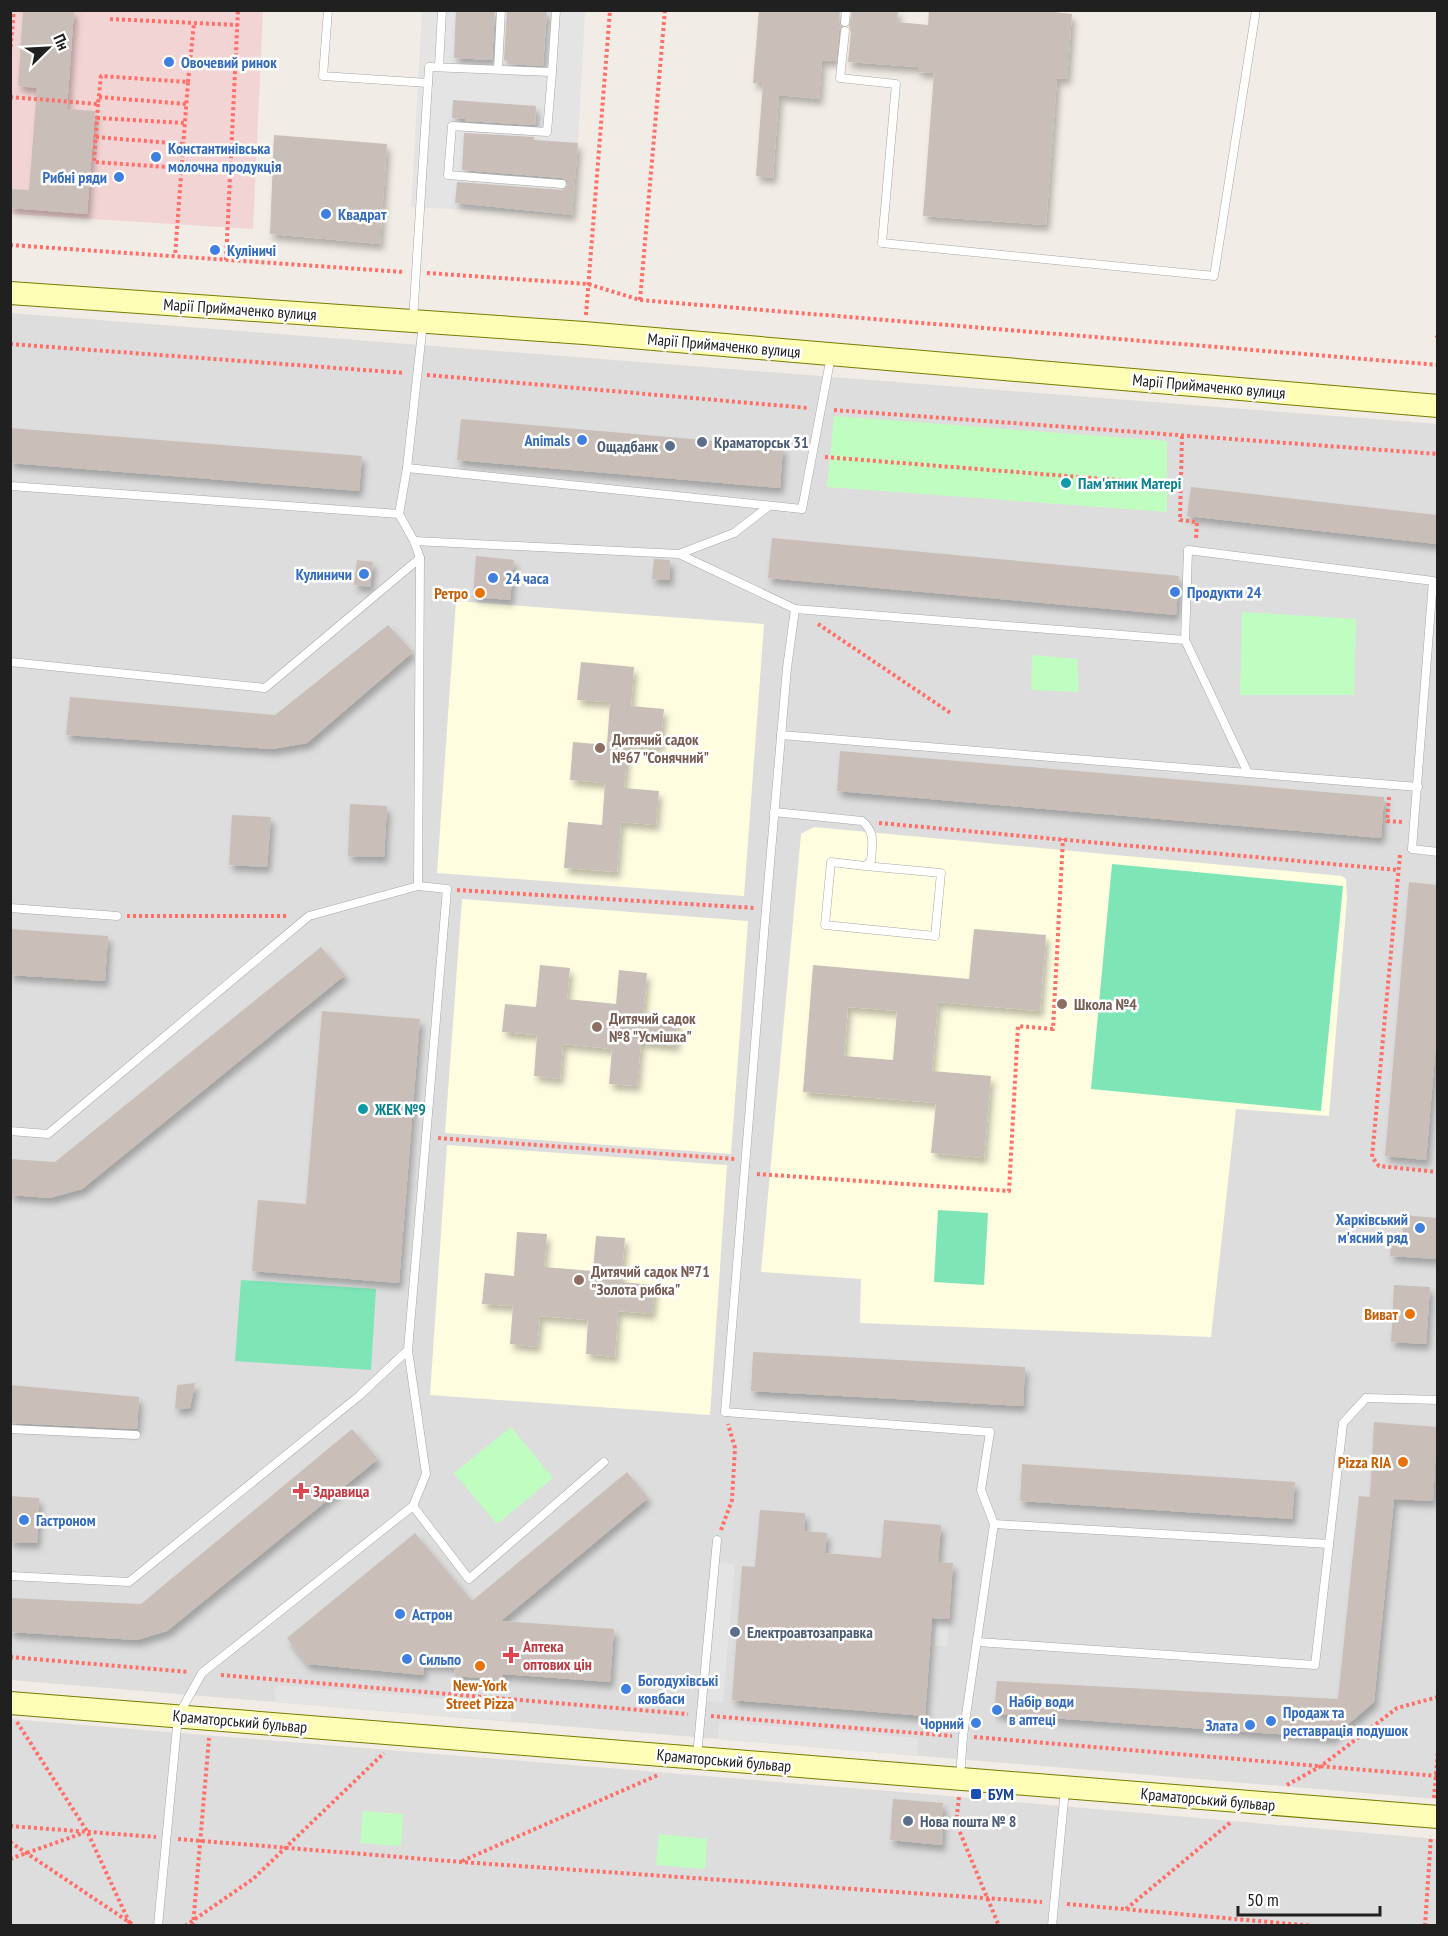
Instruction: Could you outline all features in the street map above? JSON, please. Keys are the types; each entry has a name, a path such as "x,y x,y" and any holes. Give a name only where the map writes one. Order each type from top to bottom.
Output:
{"street":[{"name":"Марії Приймаченко вулиця","path":"10,293 584,333 1437,406"},
{"name":"Краматорський бульвар","path":"14,1712 178,1716 1435,1817"}],"lane":[{"path":"328,10 323,76 428,83"},
{"path":"439,67 442,10"},
{"path":"498,69 501,10"},
{"path":"556,10 547,132 452,126 448,175 562,184"},
{"path":"846,10 840,78 896,84 882,243 1214,276 1256,10"},
{"path":"418,886 420,558 414,541 399,514 407,468 417,374 418,322 415,272 429,67 552,72"},
{"path":"407,468 802,509 832,354"},
{"path":"10,486 399,514"},
{"path":"679,554 734,533 769,506"},
{"path":"414,541 679,554 795,609 1185,640"},
{"path":"1248,773 1185,640 1188,549 1433,581 1412,849 1437,852"},
{"path":"10,662 265,688 420,558"},
{"path":"795,609 774,812 725,1412 990,1432 981,1490 994,1524 963,1737 960,1778"},
{"path":"781,735 1418,787"},
{"path":"774,812 862,821 870,828 873,836 868,863"},
{"path":"831,862 868,863 878,867 941,873 935,936 825,926 831,862"},
{"path":"10,1131 48,1134 309,916 418,886 447,889 408,1350 426,1474 412,1506 202,1673 178,1716 158,1926"},
{"path":"10,908 117,916"},
{"path":"10,1576 129,1582 359,1396 408,1350"},
{"path":"978,1642 1315,1665 1343,1423 1366,1398 1437,1400"},
{"path":"10,1429 136,1435"},
{"path":"412,1506 469,1579 604,1462"},
{"path":"994,1524 1329,1544"},
{"path":"697,1758 717,1540"},
{"path":"1052,1926 1065,1787"}],"path":[{"path":"10,53 14,10"},
{"path":"226,260 238,10"},
{"path":"584,333 610,10"},
{"path":"640,300 665,10"},
{"path":"110,19 238,25"},
{"path":"175,256 194,23"},
{"path":"182,168 94,162 97,118 101,76 188,82"},
{"path":"10,97 98,104"},
{"path":"99,97 186,104"},
{"path":"97,118 185,123"},
{"path":"96,137 183,144"},
{"path":"10,245 588,284 640,300 1437,365"},
{"path":"10,344 417,374 821,409 1437,454"},
{"path":"1182,436 1180,520 1197,522 1195,551"},
{"path":"812,456 1181,484"},
{"path":"795,609 952,714"},
{"path":"1390,785 1388,821 1404,822 1402,831"},
{"path":"862,821 1398,870"},
{"path":"744,1173 1009,1191 1018,1026 1053,1029 1064,839"},
{"path":"1401,850 1372,1157 1379,1166 1437,1172"},
{"path":"447,889 766,909"},
{"path":"117,916 309,916"},
{"path":"426,1138 745,1160"},
{"path":"717,1540 732,1500 735,1448 725,1412"},
{"path":"10,1658 1436,1776"},
{"path":"14,1712 87,1832 128,1920 133,1926"},
{"path":"185,1926 253,1880 404,1734"},
{"path":"193,1926 210,1735"},
{"path":"1425,1926 1435,1817 1437,1751"},
{"path":"461,1862 665,1772"},
{"path":"960,1778 956,1823 999,1926"},
{"path":"10,1826 461,1862 1053,1903 1314,1926"},
{"path":"10,1859 87,1832"},
{"path":"10,1842 128,1920"}],"shaded area":[{"path":"10,11 263,11 253,229 11,214"},
{"path":"422,11 585,11 572,215 411,207"},
{"path":"10,313 1437,424 1437,1799 11,1680"},
{"name":"Дитячий садок №67 \"Сонячний\"","path":"456,601 764,624 744,896 437,873"},
{"name":"Школа №4","path":"814,827 1342,876 1346,879 1347,898 1329,1116 1236,1109 1211,1337 860,1323 861,1279 761,1272 801,834"},
{"name":"Дитячий садок №8 \"Усмішка\"","path":"462,899 748,921 731,1154 445,1133"},
{"name":"Дитячий садок №71 \"Золота рибка\"","path":"447,1145 727,1165 710,1415 430,1395"},
{"path":"719,1562 735,1564 723,1702 707,1701"},
{"path":"937,1618 949,1619 947,1646 935,1646"},
{"path":"276,1685 512,1704 511,1721 274,1702"},
{"path":"10,1719 925,1794 1437,1839 1437,1925 11,1925"},
{"path":"719,1722 918,1738 917,1756 718,1739"}],"green space":[{"path":"834,416 1167,441 1167,512 827,487"},
{"path":"1242,612 1356,619 1354,695 1240,695"},
{"path":"1032,655 1077,659 1079,692 1031,690"},
{"path":"1112,864 1343,886 1321,1111 1091,1089"},
{"path":"938,1210 988,1213 984,1285 934,1282"},
{"path":"241,1280 376,1289 371,1370 235,1361"},
{"path":"511,1427 553,1478 497,1524 454,1473"},
{"path":"363,1811 403,1814 401,1846 360,1843"},
{"path":"659,1834 707,1839 705,1869 656,1865"}],"building":[{"path":"23,10 74,10 67,109 95,111 87,214 10,208 10,189 29,190 37,88 18,86"},
{"path":"456,10 495,10 492,60 454,58"},
{"path":"507,10 547,10 543,66 508,64 508,61 504,60"},
{"path":"759,10 840,10 841,27 836,61 822,60 819,99 779,95 773,178 756,176 763,83 753,83"},
{"path":"852,10 898,10 897,22 928,25 929,10 1035,10 1072,14 1067,79 1057,78 1046,225 923,216 934,73 918,72 918,67 848,62"},
{"path":"453,100 536,106 535,125 465,121 465,119 452,118"},
{"path":"464,133 534,137 534,140 578,143 572,215 455,203 457,182 562,190 568,185 567,181 562,178 462,170"},
{"path":"274,135 387,144 380,244 270,234"},
{"path":"461,419 783,447 780,488 457,460"},
{"path":"10,428 362,456 359,491 10,463"},
{"path":"1191,487 1437,515 1437,544 1187,516"},
{"path":"772,538 1179,576 1176,615 768,578"},
{"name":"24 часа","path":"476,556 514,560 510,600 473,597"},
{"path":"654,559 670,560 670,580 652,579"},
{"name":"Кулиничи","path":"357,560 373,562 370,587 354,585"},
{"path":"388,625 413,652 307,743 272,749 66,735 70,697 275,715"},
{"path":"581,662 634,667 631,706 664,709 660,747 628,744 624,788 659,791 656,825 621,822 617,872 564,868 568,822 602,825 605,783 570,780 573,742 607,745 610,702 577,700"},
{"path":"840,751 1384,797 1381,838 837,791"},
{"path":"350,804 387,806 384,857 348,856"},
{"path":"232,815 271,817 267,867 229,865"},
{"path":"1409,882 1437,885 1437,1032 1426,1160 1385,1156"},
{"path":"10,929 108,936 105,981 10,975"},
{"path":"974,929 1046,935 1040,1011 938,1002 932,1071 991,1076 984,1158 931,1153 936,1103 803,1092 813,965 969,979","holes":["848,1007 897,1011 893,1060 844,1056"]},
{"path":"321,947 345,975 82,1189 50,1198 10,1195 10,1159 55,1162"},
{"path":"540,965 570,968 567,999 616,1004 619,970 647,973 643,1015 678,1019 676,1046 641,1042 637,1086 609,1084 612,1049 563,1044 560,1079 534,1076 537,1035 502,1032 505,1004 536,1007"},
{"name":"ЖЕК №9","path":"322,1011 420,1019 399,1283 252,1271 258,1200 306,1204"},
{"name":"Харківський м'ясний ряд","path":"1404,1215 1437,1218 1437,1259 1390,1256 1392,1238 1402,1239"},
{"path":"517,1232 547,1234 544,1267 593,1271 596,1236 625,1238 621,1282 655,1285 652,1314 618,1311 615,1357 586,1354 588,1320 540,1316 537,1347 510,1344 513,1306 482,1304 485,1273 514,1276"},
{"name":"Виват","path":"1394,1285 1430,1287 1426,1344 1391,1342"},
{"path":"753,1352 1025,1367 1023,1406 751,1391"},
{"path":"195,1383 190,1408 175,1409 177,1385"},
{"path":"10,1385 139,1397 137,1429 10,1423"},
{"path":"1374,1422 1437,1427 1433,1501 1394,1499 1374,1702 1332,1738 994,1714 997,1681 1338,1699 1359,1496 1370,1497"},
{"path":"352,1429 378,1459 167,1631 137,1640 10,1632 10,1598 141,1604"},
{"path":"1022,1464 1295,1482 1292,1519 1020,1501"},
{"name":"Астрон","path":"627,1472 648,1498 501,1621 614,1629 610,1682 503,1674 503,1680 455,1676 454,1666 424,1665 423,1675 307,1664 287,1638 415,1533 472,1601"},
{"name":"Гастроном","path":"10,1496 39,1498 37,1543 10,1542"},
{"path":"760,1510 805,1513 804,1531 827,1533 825,1553 881,1558 884,1520 941,1525 938,1562 953,1563 949,1619 932,1618 925,1716 732,1700 742,1566 755,1567"},
{"name":"Нова пошта № 8","path":"893,1799 943,1803 942,1845 890,1840"}],"place":[{"name":"Овочевий ринок","path":"169,62"},
{"name":"Константинівська молочна продукція","path":"156,157"},
{"name":"Рибні ряди","path":"119,177"},
{"name":"Квадрат","path":"326,214"},
{"name":"Куліничі","path":"215,250"},
{"name":"Animals","path":"582,440"},
{"name":"Краматорськ 31","path":"702,442"},
{"name":"Ощадбанк","path":"670,446"},
{"name":"Пам'ятник Матері","path":"1066,483"},
{"name":"Кулиничи","path":"364,574"},
{"name":"24 часа","path":"493,578"},
{"name":"Продукти 24","path":"1175,592"},
{"name":"Ретро","path":"480,593"},
{"name":"Дитячий садок №67 \"Сонячний\"","path":"600,748"},
{"name":"Школа №4","path":"1062,1004"},
{"name":"Дитячий садок №8 \"Усмішка\"","path":"597,1027"},
{"name":"ЖЕК №9","path":"363,1109"},
{"name":"Харківський м'ясний ряд","path":"1420,1228"},
{"name":"Дитячий садок №71 \"Золота рибка\"","path":"579,1280"},
{"name":"Виват","path":"1410,1314"},
{"name":"Pizza RIA","path":"1403,1462"},
{"name":"Здравица","path":"301,1491"},
{"name":"Гастроном","path":"24,1520"},
{"name":"Астрон","path":"400,1614"},
{"name":"Електроавтозаправка","path":"735,1632"},
{"name":"Аптека оптових цін","path":"511,1655"},
{"name":"Сильпо","path":"407,1659"},
{"name":"New-York Street Pizza","path":"480,1666"},
{"name":"Богодухівські ковбаси","path":"626,1689"},
{"name":"Набір води в аптеці","path":"997,1710"},
{"name":"Продаж та реставрація подушок","path":"1271,1721"},
{"name":"Чорний","path":"976,1723"},
{"name":"Злата","path":"1250,1725"},
{"name":"БУМ","path":"976,1794"},
{"name":"Нова пошта № 8","path":"908,1821"}]}
